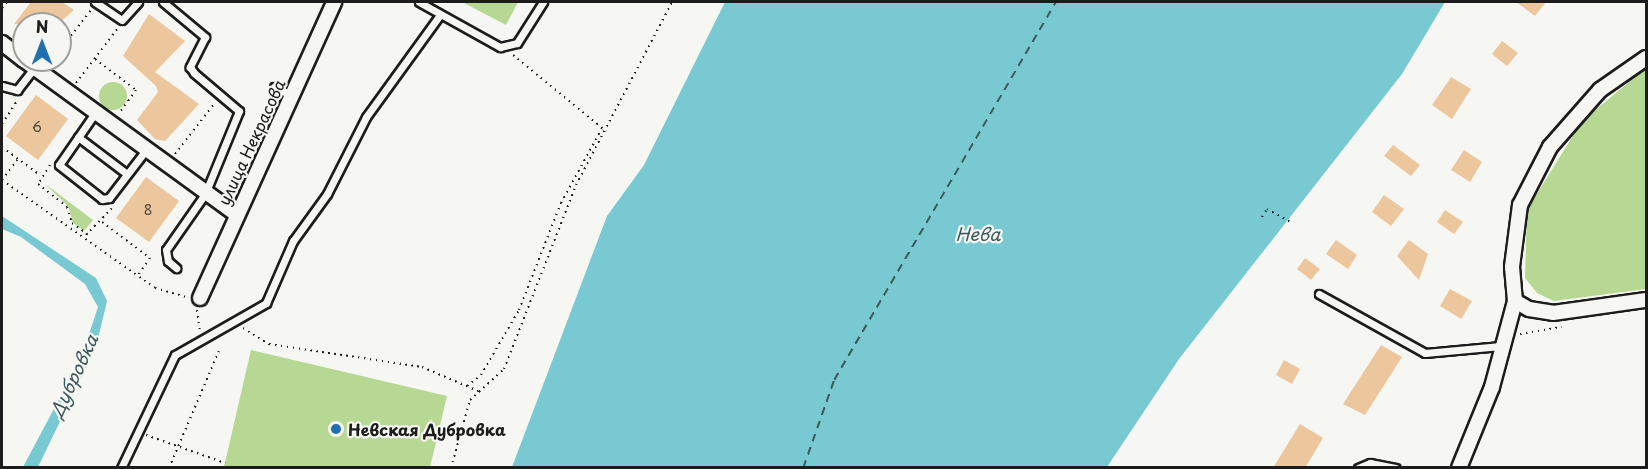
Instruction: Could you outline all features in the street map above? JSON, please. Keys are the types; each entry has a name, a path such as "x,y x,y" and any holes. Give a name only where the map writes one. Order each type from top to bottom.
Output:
{"street":[{"name":"улица Некрасова","path":"200,298 236,214 334,2"},
{"path":"1460,468 1492,387 1501,346 1515,301 1514,232 1531,179 1576,114 1647,58"},
{"path":"41,72 205,195 236,214"},
{"path":"1515,301 1553,313 1647,300"}],"lane":[{"path":"95,2 122,20 138,2"},
{"path":"164,2 201,30 203,45 190,67 235,105 238,118 205,195 166,250 168,261 176,268"},
{"path":"419,2 439,16 500,47 517,43 543,2"},
{"path":"121,468 168,363 201,336 254,314 274,291 293,242 327,194 366,117 439,16"},
{"path":"2,86 17,90 24,72"},
{"path":"274,87 291,95"},
{"path":"95,113 60,161 61,168 106,200 146,150"},
{"path":"78,137 127,174"},
{"path":"1318,294 1425,353 1501,346"},
{"path":"1358,468 1383,463 1396,468"}],"path":[{"path":"2,8 7,2"},
{"path":"72,34 95,2"},
{"path":"451,468 470,400 504,369 576,186 672,2"},
{"path":"69,93 122,20"},
{"path":"500,47 606,131"},
{"path":"95,59 136,90 111,124"},
{"path":"166,166 221,94"},
{"path":"2,124 17,102"},
{"path":"467,386 481,375 519,310 561,203 602,128"},
{"path":"2,147 40,175"},
{"path":"18,159 2,180 155,288 191,298 201,336"},
{"path":"47,165 40,175 38,184 67,207 72,224 87,234"},
{"path":"84,238 102,222 114,206"},
{"path":"1262,217 1267,209 1290,222"},
{"path":"102,222 150,258 138,276"},
{"path":"236,323 269,344 385,358 479,392"},
{"path":"169,468 219,351"},
{"path":"137,431 178,448 225,463"}],"green space":[{"path":"462,2 518,2 506,25"},
{"path":"1646,68 1646,289 1554,301 1537,293 1525,278 1527,210 1582,121"},
{"path":"113,82 123,86 127,96 123,106 113,110 103,106 99,96 103,86"},
{"path":"44,183 93,220 84,231 73,223 68,206"},
{"name":"Невская Дубровка","path":"251,350 447,396 430,467 224,467"}],"water":[{"name":"Нева","path":"725,2 1445,2 1402,74 1179,359 1107,467 512,467 607,216 644,165"},
{"name":"Дубровка","path":"2,216 96,278 107,301 96,347 38,467 23,467 81,358 98,307 85,284 21,237 2,229"}],"building":[{"path":"31,2 62,2 74,10 72,12 23,12"},
{"path":"1516,2 1546,2 1535,16"},
{"path":"149,14 185,41 155,72 199,104 165,141 155,139 137,120 158,92 156,86 123,56"},
{"path":"1502,41 1518,53 1507,66 1492,54"},
{"path":"1451,77 1471,89 1452,119 1432,105"},
{"path":"36,95 68,119 38,160 6,136"},
{"path":"1393,145 1420,165 1411,176 1384,156"},
{"path":"1464,150 1482,162 1470,182 1451,170"},
{"path":"146,177 179,201 149,242 116,218"},
{"path":"1384,195 1404,209 1391,226 1372,212"},
{"path":"1445,210 1463,222 1454,234 1437,222"},
{"path":"1336,240 1357,255 1348,269 1326,254"},
{"path":"1409,240 1428,254 1419,280 1397,256"},
{"path":"1305,258 1320,269 1311,280 1297,269"},
{"path":"1450,289 1472,301 1461,319 1440,306"},
{"path":"1381,345 1402,357 1365,415 1343,404"},
{"path":"1284,360 1300,369 1292,384 1276,375"},
{"path":"1300,424 1323,438 1305,468 1273,468"}],"ferry route":[{"path":"803,468 834,380 1056,2"}],"place":[{"name":"Невская Дубровка","path":"336,429"}]}
